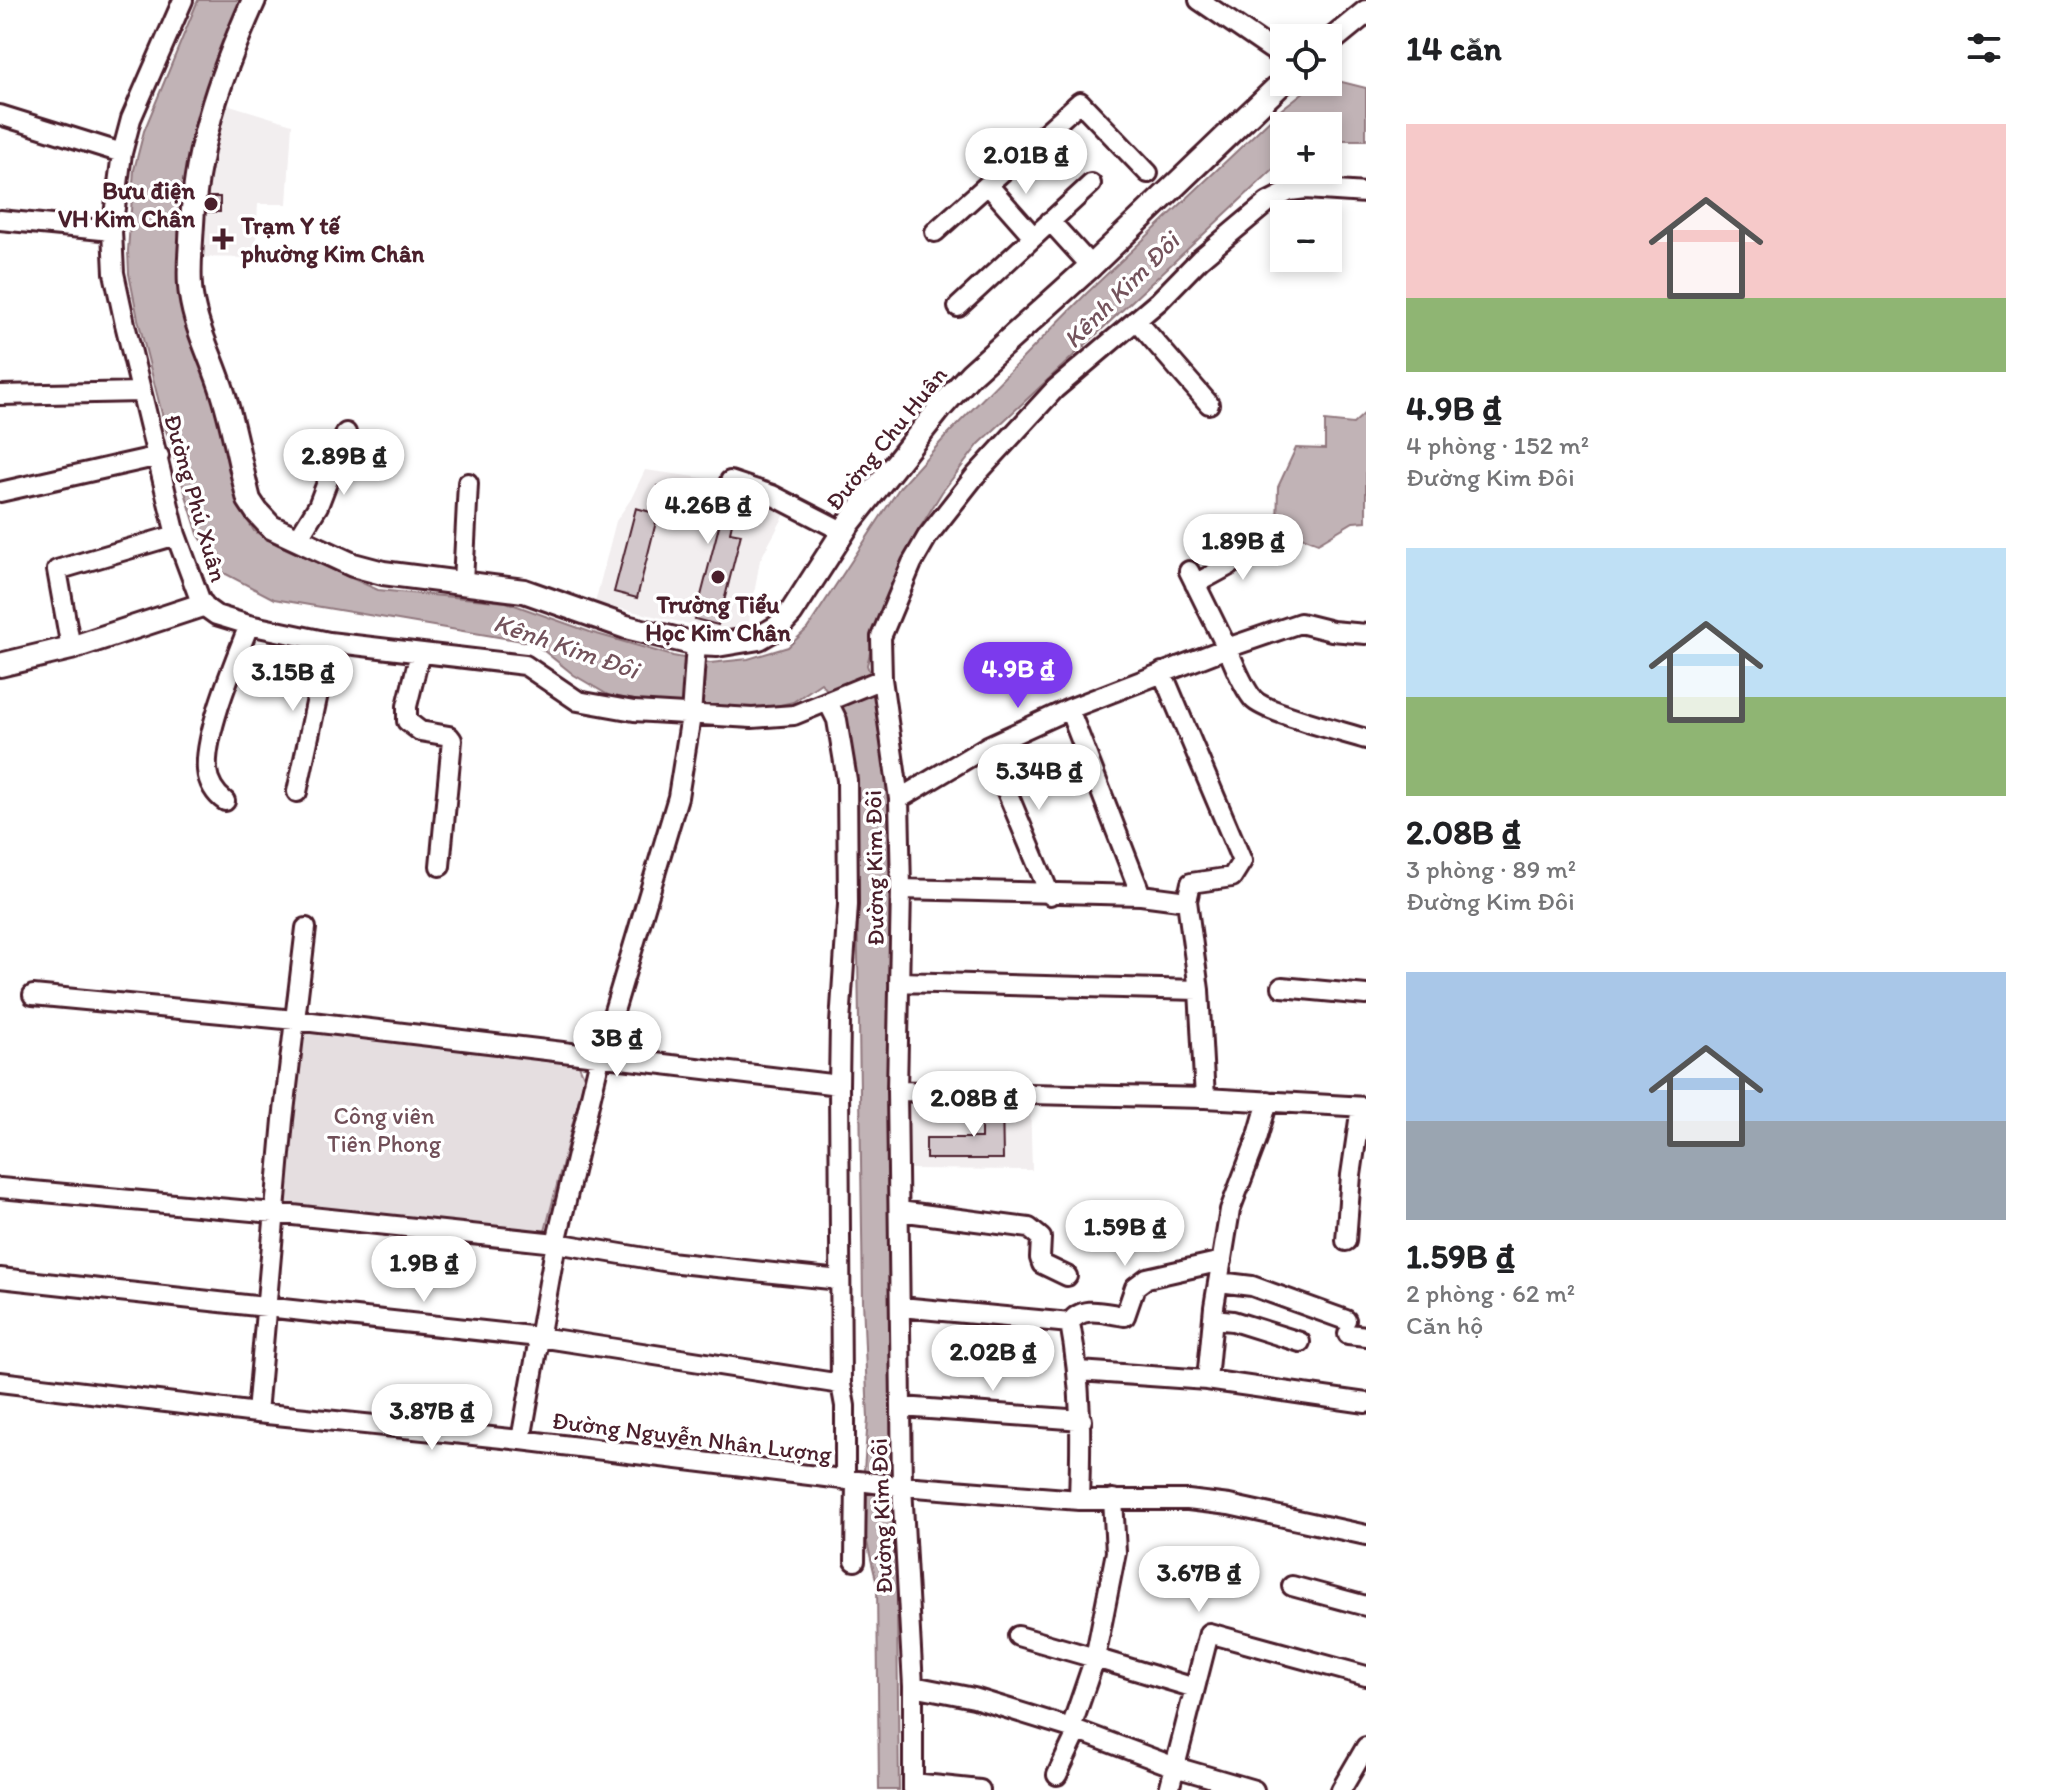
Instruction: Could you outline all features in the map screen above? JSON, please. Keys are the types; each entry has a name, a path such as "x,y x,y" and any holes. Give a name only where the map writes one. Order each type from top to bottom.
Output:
{"main road":[{"name":"Đường Chu Huân","path":"254,0 213,100 202,145 191,220 191,294 203,340 223,393 249,500 257,512 271,527 353,565 383,573 524,591 626,627 696,644 717,645 759,638 778,627 803,596 844,532 951,396 1270,94"},
{"path":"1342,32 1366,12"},
{"path":"0,665 71,648 202,605"}],"street":[{"name":"Đường Phú Xuân","path":"183,0 131,119 122,153 112,231 119,302 176,535 202,605 216,615 249,625 329,642 525,665 569,696 587,704 691,716 752,718 794,715 877,680"},
{"path":"1199,0 1270,48"},
{"path":"935,232 1080,102 1148,173"},
{"path":"0,115 122,153"},
{"path":"958,307 1091,184"},
{"path":"988,185 1033,236"},
{"name":"Đường Kim Đôi","path":"913,1787 913,1686 897,1486 902,1407 897,1091 901,889 899,799 877,680 881,637 912,563 927,537 975,476 1055,389 1159,301 1212,248 1281,194 1319,189 1366,193"},
{"path":"0,220 112,231"},
{"path":"1050,221 1091,266"},
{"path":"1136,320 1209,404"},
{"path":"0,395 141,392"},
{"path":"297,540 318,506 346,433"},
{"path":"0,492 159,456"},
{"path":"730,481 772,495 844,532"},
{"path":"463,582 468,483"},
{"path":"71,648 57,570 176,535"},
{"path":"1272,542 1192,578 1241,680 1255,701 1296,718 1366,739"},
{"path":"899,799 988,746 1069,709 1227,648 1300,623 1332,631 1366,634"},
{"path":"225,801 214,790 206,769 226,685 249,625"},
{"path":"297,792 329,642"},
{"path":"521,1440 556,1243 600,1058 678,797 691,716 696,644"},
{"path":"420,653 407,706 407,721 420,731 449,736 452,740 440,866"},
{"path":"1162,672 1242,861 1232,877 1191,883 1187,901 1199,990 1205,1098"},
{"path":"828,702 837,720 846,766 848,905 839,1085 841,1384 856,1481 855,1561"},
{"path":"1069,709 1141,895"},
{"path":"988,746 1050,895"},
{"path":"901,889 1141,895 1187,901"},
{"path":"257,1413 274,1213 306,928"},
{"path":"899,982 1199,990"},
{"path":"1282,987 1366,995"},
{"path":"33,995 295,1020 839,1085"},
{"path":"897,1091 1205,1098 1364,1107 1351,1175 1346,1241"},
{"path":"1207,1380 1230,1210 1268,1101"},
{"path":"0,1188 556,1243 669,1262 840,1280"},
{"path":"899,1211 1029,1228 1041,1238 1042,1264 1067,1276"},
{"path":"1079,1500 1082,1420 1079,1371 1070,1323 1075,1314 1086,1311 1125,1316 1135,1287 1147,1278 1222,1261"},
{"path":"0,1278 539,1337 841,1384"},
{"path":"1219,1282 1252,1286 1353,1330"},
{"path":"901,1307 1070,1323"},
{"path":"1213,1319 1233,1321 1300,1342"},
{"path":"1079,1371 1207,1380 1366,1403"},
{"name":"Đường Nguyễn Nhân Lượng","path":"0,1382 897,1486 1079,1500 1188,1500 1229,1505 1366,1535"},
{"path":"902,1407 1082,1420"},
{"path":"1057,1775 1075,1737 1071,1728 1095,1658 1116,1552 1113,1499"},
{"path":"1292,1586 1366,1606"},
{"path":"1169,1790 1209,1633 1366,1676"},
{"path":"1018,1636 1195,1688"},
{"path":"913,1686 974,1698 1071,1728 1175,1767 1254,1790"},
{"path":"1341,1790 1366,1747"},
{"path":"913,1787 980,1790"}],"shaded area":[{"path":"213,100 292,124 287,204 258,204 255,258 190,257"},
{"name":"Trường Tiểu Học Kim Chân","path":"645,470 710,479 789,507 760,560 748,628 721,631 595,603 616,521"},
{"path":"1030,1098 1032,1170 908,1169 906,1099"}],"green space":[{"name":"Công viên Tiên Phong","path":"310,1028 579,1065 584,1077 583,1084 544,1235 286,1206 283,1200 300,1038"}],"water":[{"name":"Kênh Kim Đôi","path":"198,0 245,0 186,185 206,376 242,511 254,531 378,590 506,602 590,632 673,656 710,663 748,659 788,647 807,629 900,487 947,435 1086,294 1270,120 1270,172 979,444 942,492 915,536 879,617 867,665 878,698 888,794 899,1790 879,1790 877,1584 866,1538 864,1470 868,1419 863,1300 856,815 849,740 840,705 821,683 793,702 751,712 671,706 610,696 574,675 534,643 274,599 222,572 198,534 167,434 129,274 134,170 144,131"},
{"path":"1342,82 1366,88 1366,140 1342,140 1342,112 1278,112 1299,96 1342,96"},
{"path":"1366,412 1366,521 1353,522 1318,543 1277,527 1278,487 1296,448 1325,449 1325,421 1353,424"}],"building":[{"name":"Bưu điện VH Kim Chân","path":"202,197 220,197 220,212 202,212"},
{"name":"Trường Tiểu Học Kim Chân","path":"658,486 736,506 730,532 741,534 718,625 695,619 720,522 698,517 696,523 686,520 688,514 654,505"},
{"path":"636,508 658,514 637,598 614,592"},
{"path":"981,1100 1002,1100 1003,1159 926,1159 926,1138 981,1138"}],"place":[{"name":"Bưu điện VH Kim Chân","path":"211,204"},
{"name":"Trạm Y tế phường Kim Chân","path":"223,239"},
{"name":"Trường Tiểu Học Kim Chân","path":"718,577"}]}
